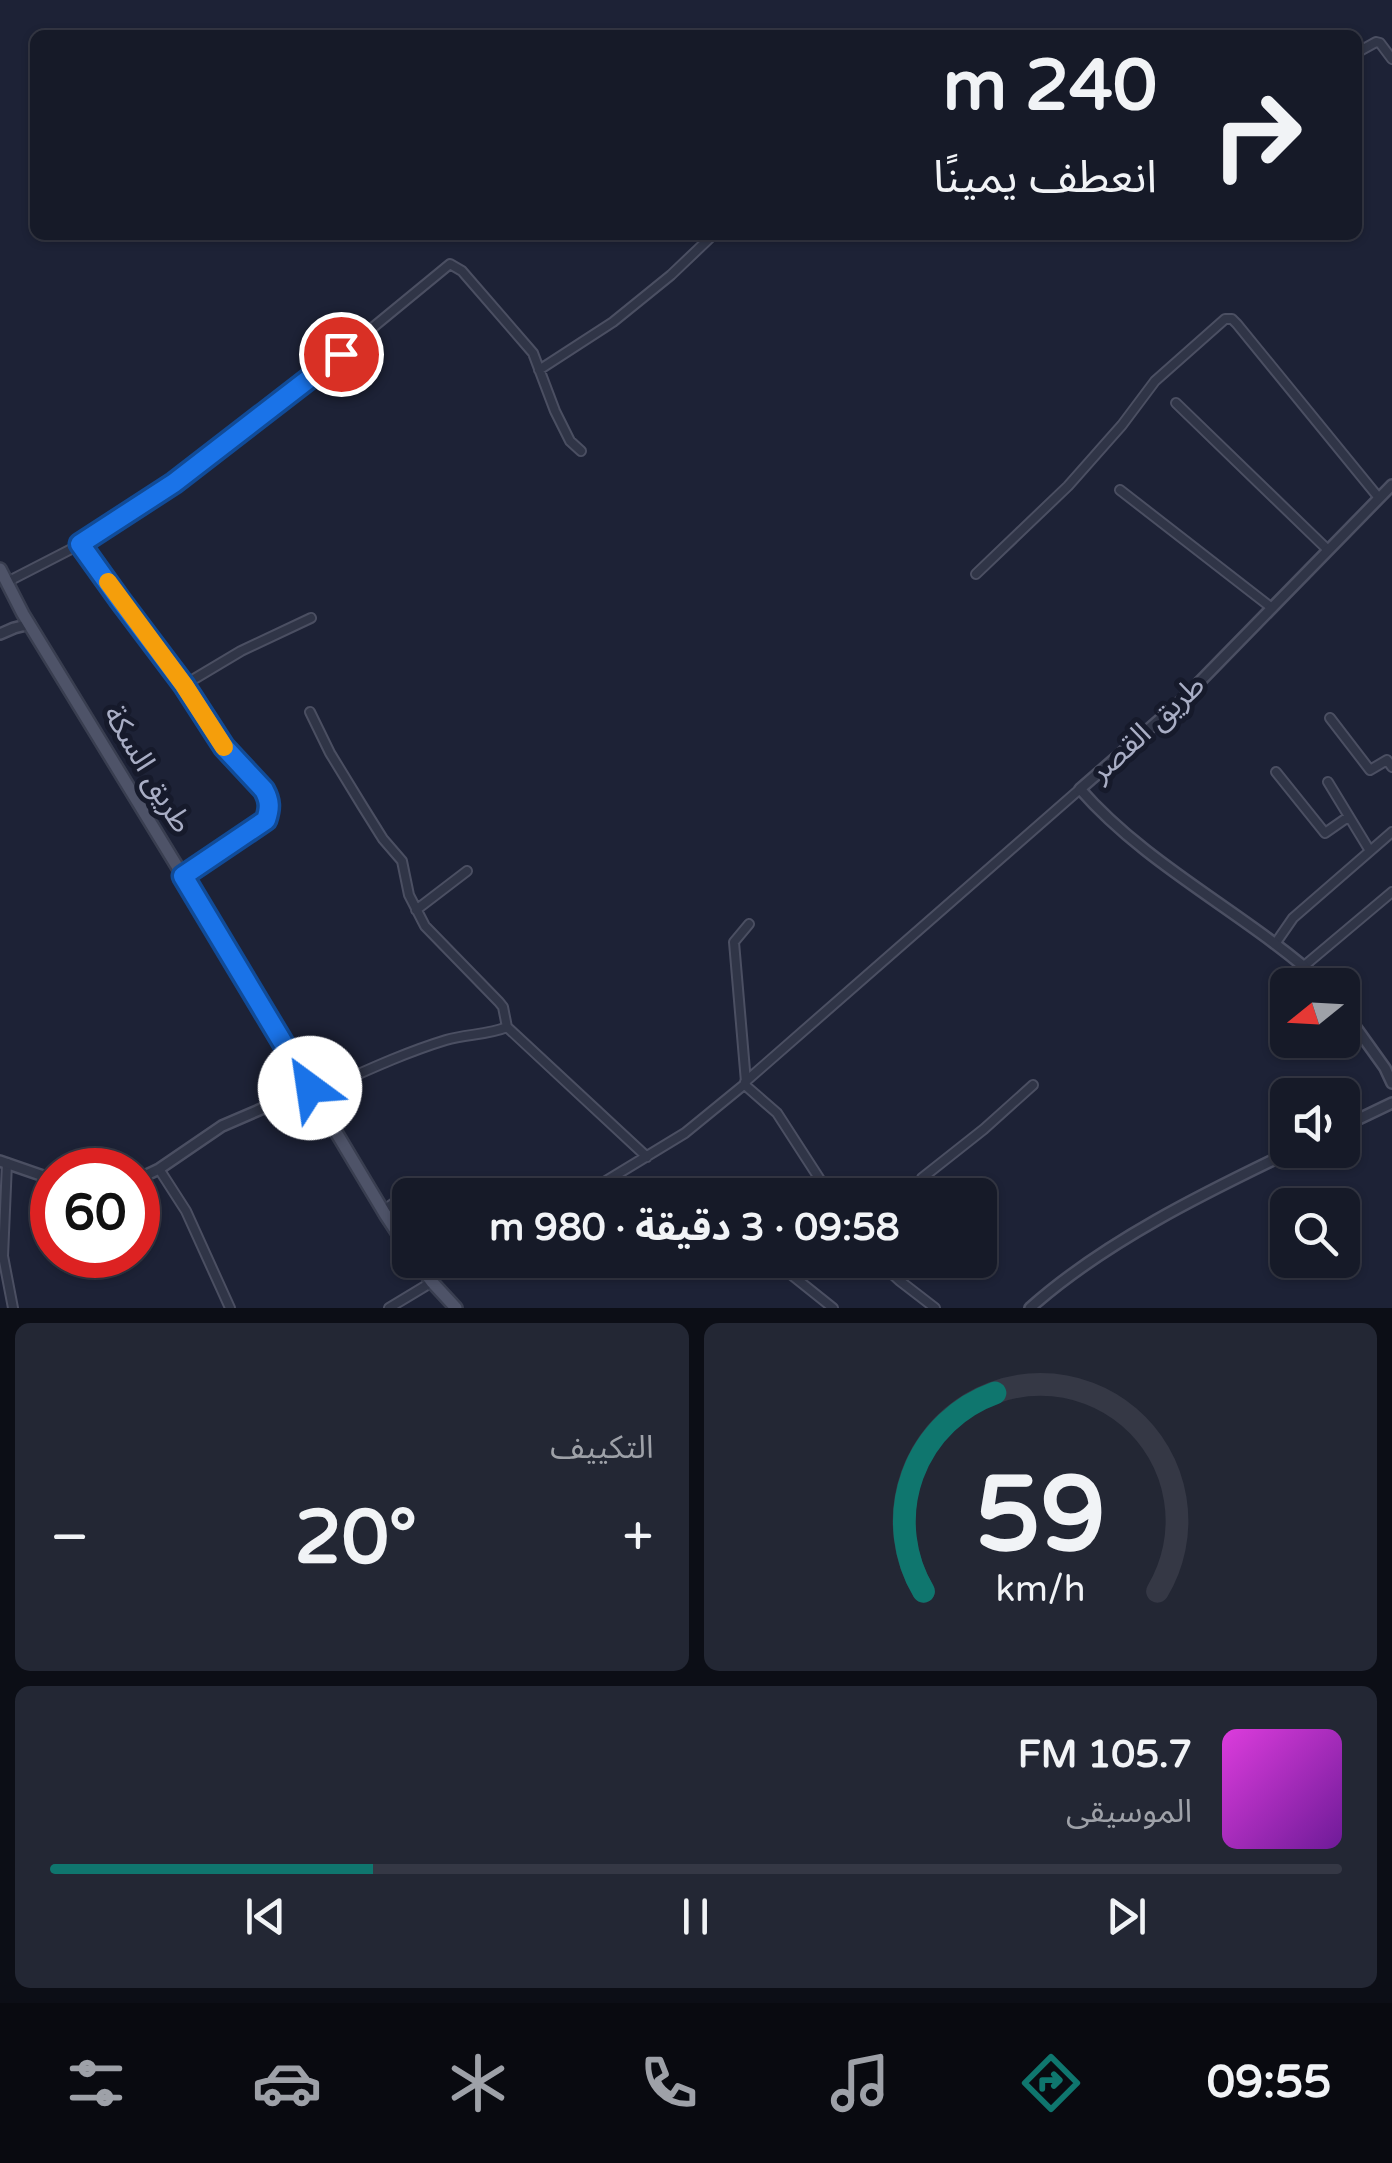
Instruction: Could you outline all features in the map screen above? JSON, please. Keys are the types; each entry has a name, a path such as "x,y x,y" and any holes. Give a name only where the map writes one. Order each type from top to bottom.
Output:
{"main road":[{"name":"طريق السكة","path":"0,569 392,1225"},
{"path":"429,1278 456,1308"}],"street":[{"path":"1362,50 1380,43 1392,59"},
{"path":"538,370 614,322 708,240"},
{"path":"7,582 80,544 174,483 450,264 462,271 533,353 570,441 581,450"},
{"path":"976,574 1068,486 1155,381 1225,319 1237,324 1379,498"},
{"path":"1176,403 1328,550"},
{"name":"طريق القصر","path":"1304,966 1183,879 1111,820 1080,788 1181,701 1392,485"},
{"path":"1120,490 1272,608"},
{"path":"80,544 184,685 224,747 268,798 270,810 266,820 183,876"},
{"path":"184,685 241,651 311,618"},
{"path":"0,634 27,619"},
{"path":"310,712 362,807 402,861 409,895 432,934 500,1002 508,1027 647,1156"},
{"path":"1330,718 1370,770 1387,760 1392,767"},
{"path":"1276,772 1325,832 1348,817"},
{"path":"1328,782 1370,851"},
{"path":"611,1178 685,1133 1080,788"},
{"path":"1275,944 1293,918 1392,832"},
{"path":"416,910 467,871"},
{"path":"1304,966 1392,892"},
{"path":"749,924 734,942 745,1083 777,1114 819,1178"},
{"path":"160,1168 222,1126 440,1042 508,1027"},
{"path":"1360,1033 1392,1083"},
{"path":"922,1178 1033,1085"},
{"path":"1360,1118 1392,1103"},
{"path":"14,1308 3,1256 4,1162 30,1171"},
{"path":"1030,1308 1112,1247 1270,1162"},
{"path":"160,1171 194,1226 230,1308"},
{"path":"383,1211 392,1204"},
{"path":"796,1278 834,1308"},
{"path":"896,1278 935,1308"},
{"path":"389,1308 432,1282"}],"slow traffic":[{"path":"108,582 224,747"}],"route":[{"path":"310,1088 183,876 266,820 270,810 268,798 224,747 184,685 80,544 174,483 341,354"}]}
